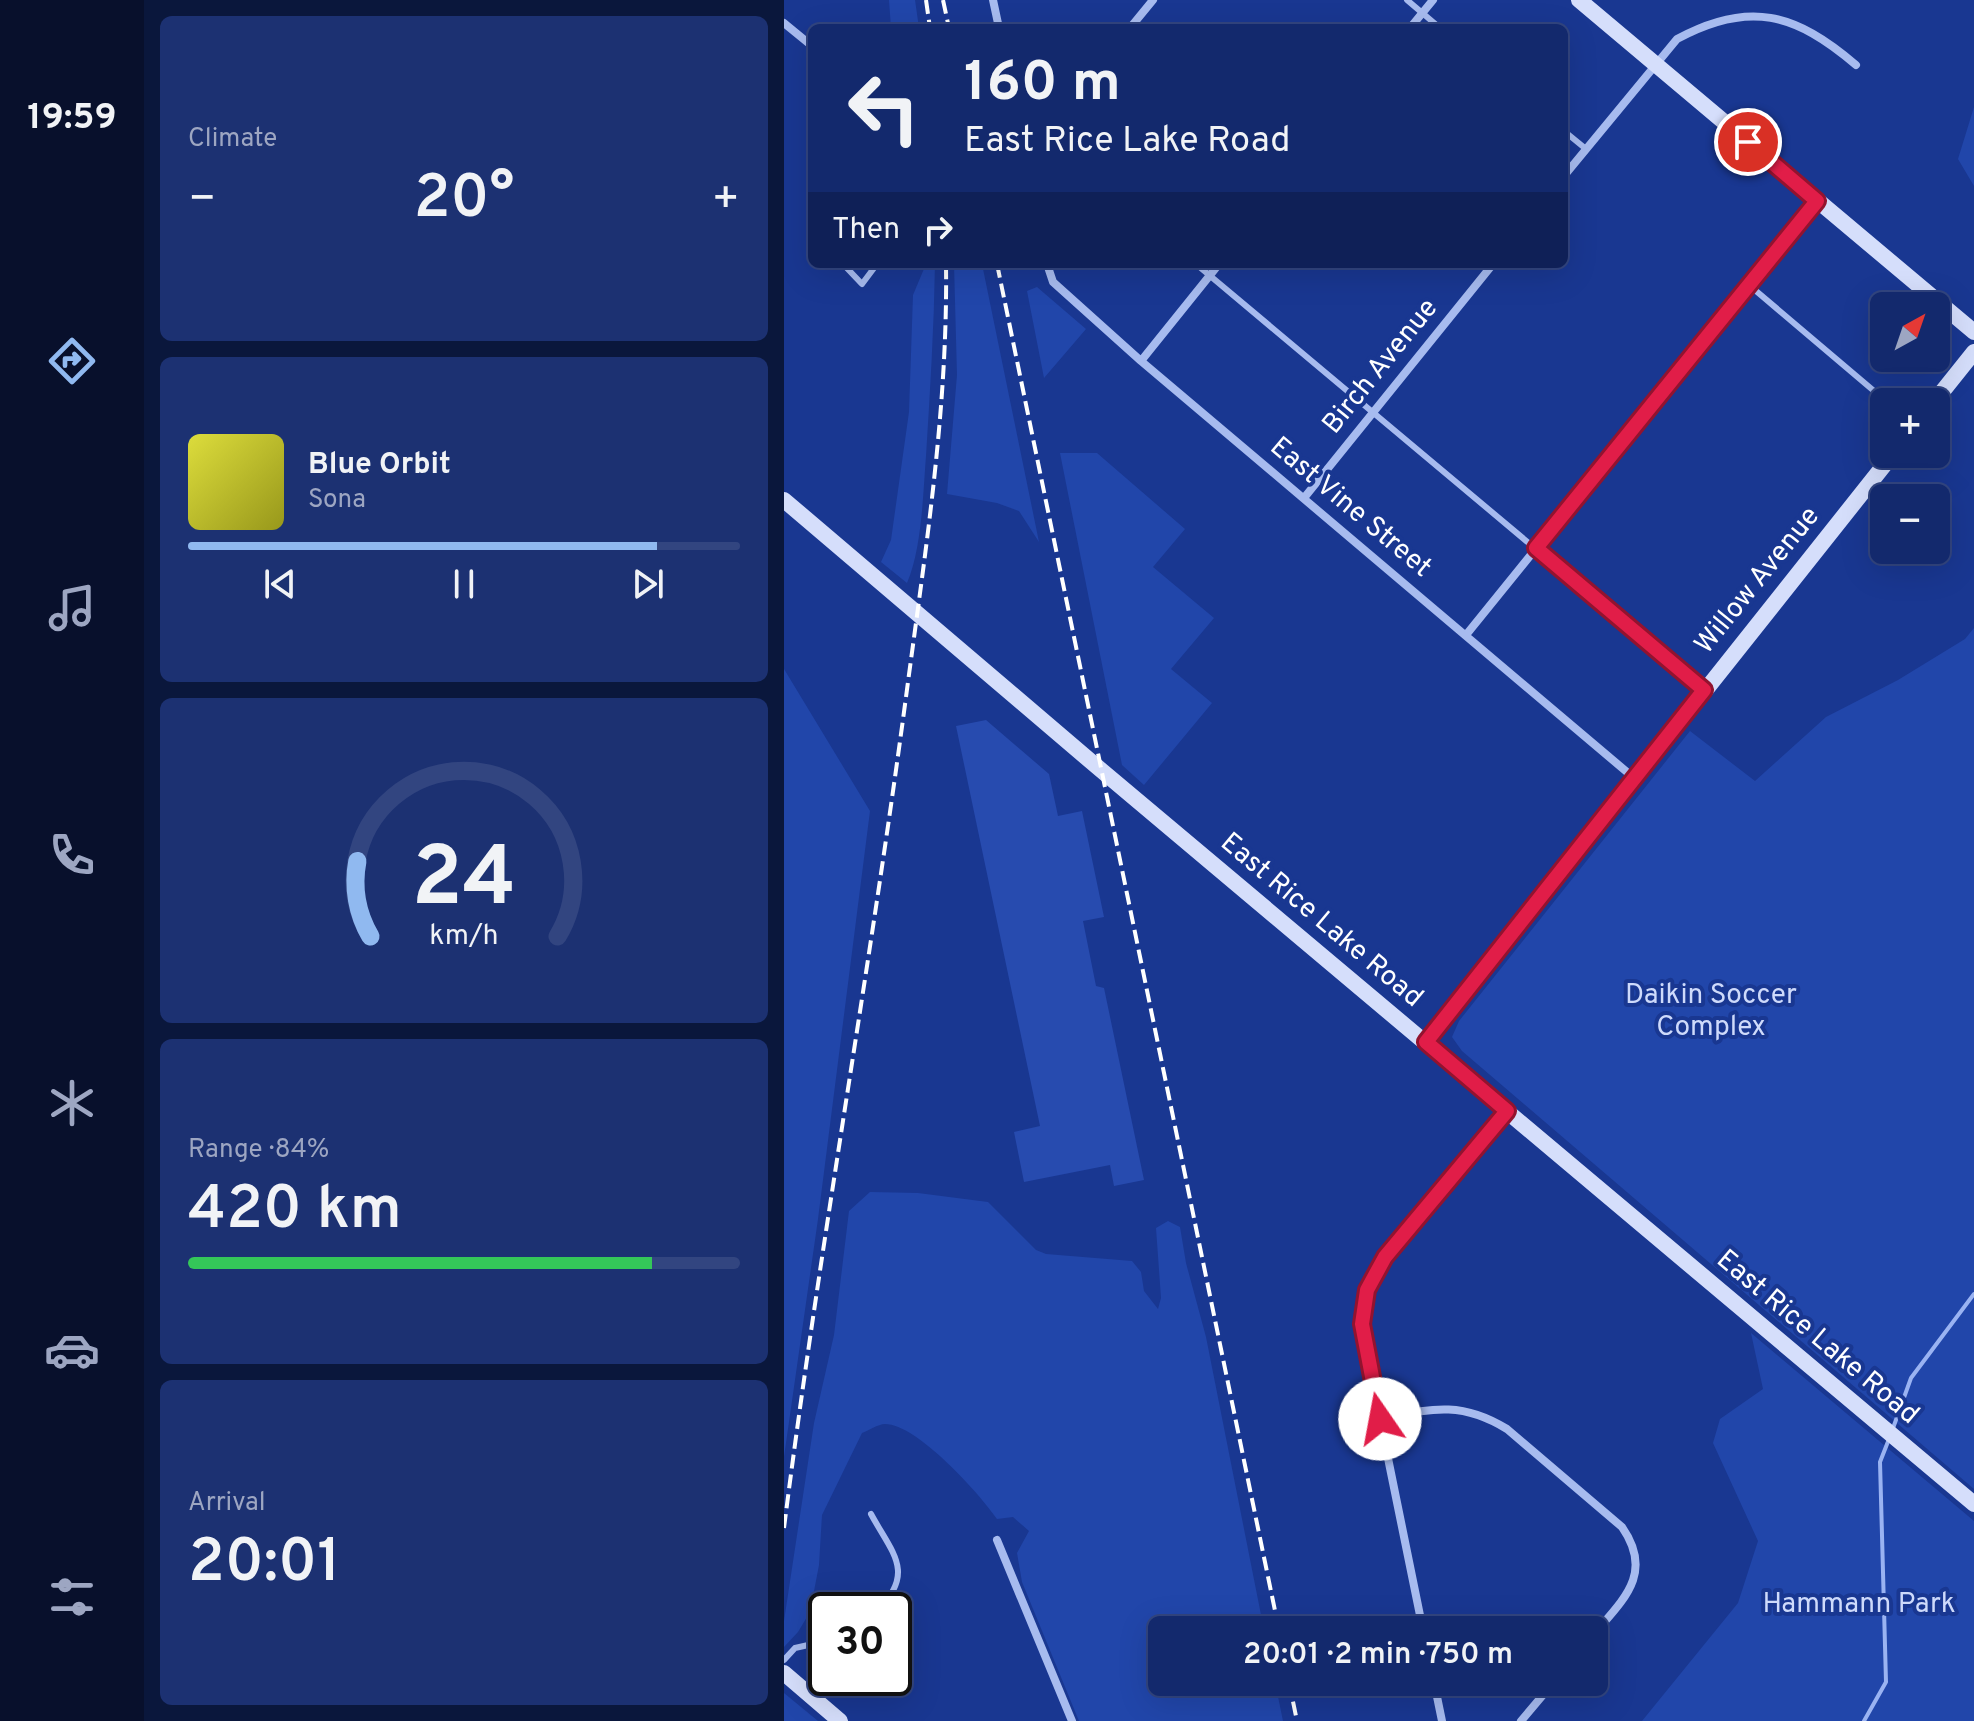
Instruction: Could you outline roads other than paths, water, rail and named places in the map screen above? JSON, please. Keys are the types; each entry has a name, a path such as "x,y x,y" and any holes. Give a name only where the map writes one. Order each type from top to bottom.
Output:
{"street":[{"path":"993,0 998,24"},
{"path":"1133,24 1153,0"},
{"path":"1413,24 1433,0"},
{"path":"1579,0 1974,332"},
{"path":"1568,171 1677,39 1713,16 1749,9 1785,15 1805,24 1856,65"},
{"path":"784,23 808,43"},
{"path":"1466,635 1817,201"},
{"name":"East Vine Street","path":"1048,268 1053,282 1141,361 1634,778"},
{"path":"1141,361 1216,268"},
{"name":"Birch Avenue","path":"1304,498 1490,268"},
{"path":"1945,388 1974,352"},
{"name":"Willow Avenue","path":"1426,1042 1882,468"},
{"name":"East Rice Lake Road","path":"784,500 1974,1504"},
{"path":"1420,1616 1362,1324 1367,1290 1385,1257 1507,1111"},
{"path":"1380,1419 1435,1408 1456,1408 1489,1418 1507,1429 1622,1527 1635,1551 1634,1579 1629,1592 1608,1617"},
{"path":"997,1540 1072,1721"},
{"path":"784,1673 840,1721"},
{"path":"1437,1696 1442,1721"},
{"path":"1521,1721 1542,1696"}],"lane":[{"path":"1407,0 1435,24"},
{"path":"1568,134 1586,149"},
{"path":"847,268 862,284 874,268"},
{"path":"1201,268 1704,690"},
{"path":"1749,285 1870,388"},
{"path":"871,1514 900,1569 897,1585 892,1592"},
{"path":"784,1660 795,1648 808,1645"}],"waterway":[{"path":"1892,1431 1911,1378 1974,1294"},
{"path":"1864,1721 1886,1682 1880,1462 1889,1439"}],"railway":[{"path":"926,0 929,24"},
{"path":"943,0 948,24"},
{"path":"784,1528 892,801 928,535 943,373 946,268"},
{"path":"998,268 1276,1616"},
{"path":"1292,1696 1297,1721"}],"park label":[{"name":"Daikin Soccer Complex","path":"1711,1012"},
{"name":"Hammann Park","path":"1859,1605"}]}
